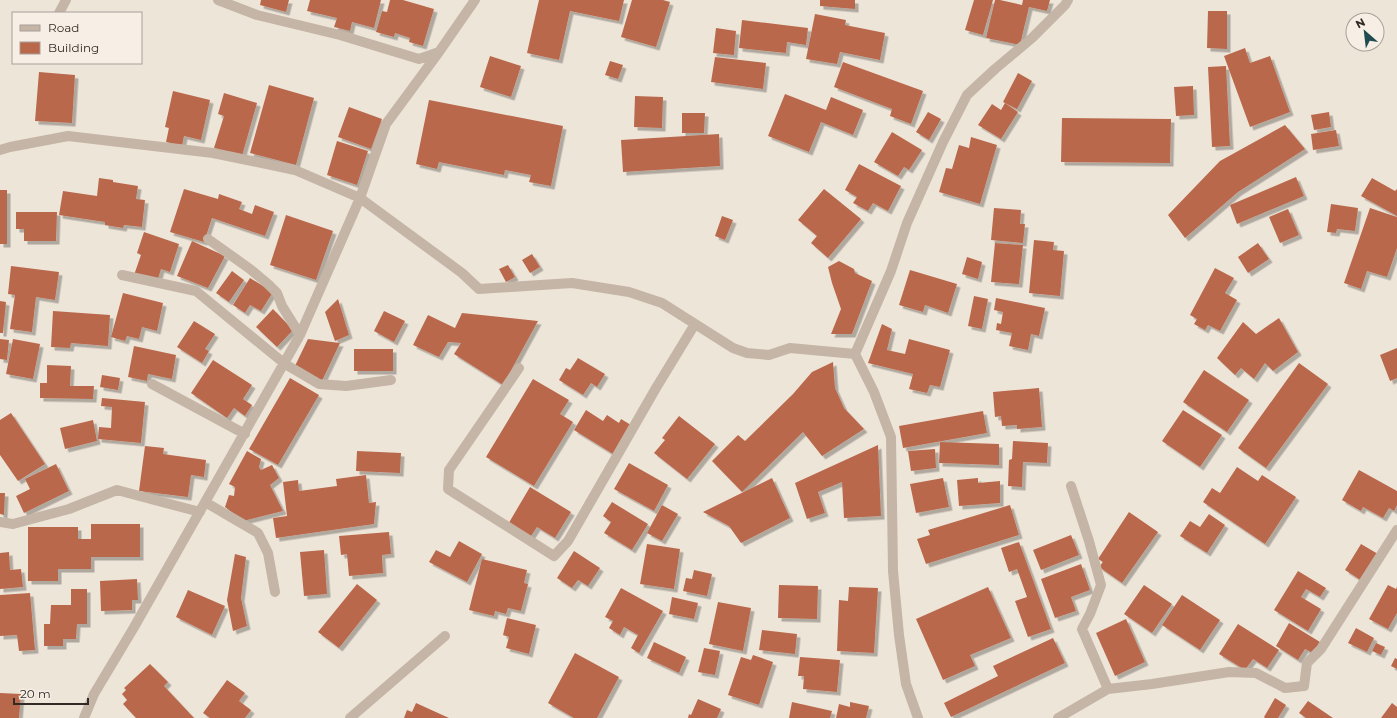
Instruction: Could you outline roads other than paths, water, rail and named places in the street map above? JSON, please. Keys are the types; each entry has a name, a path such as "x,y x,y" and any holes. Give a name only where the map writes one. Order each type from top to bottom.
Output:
{"street":[{"path":"60,12 66,0"},
{"path":"218,0 257,15 340,35 419,59 439,52"},
{"path":"84,718 94,694 245,434 300,335 360,198 386,124 439,52 474,0"},
{"path":"855,354 891,271 907,223 943,142 967,95 1032,38 1065,5 1068,0"},
{"path":"0,150 68,136 213,153 295,170 360,198 462,273 479,289 572,283 629,292 662,302 733,348 747,353 769,355 790,348 855,354"},
{"path":"208,239 250,269 277,293 282,306 300,335"},
{"path":"122,275 196,291 285,364 319,384 346,386 391,380"},
{"path":"519,368 449,470 448,489 554,556 568,541 656,388 696,324"},
{"path":"855,354 874,392 891,438 893,571 898,628 906,684 918,718"},
{"path":"152,384 245,434"},
{"path":"1071,486 1089,541 1101,585 1090,614 1082,629 1108,689"},
{"path":"0,522 13,524 69,509 117,490 200,512"},
{"path":"205,502 258,533 268,553 275,592"},
{"path":"1058,718 1108,689 1229,672 1256,673 1285,688 1304,686 1307,663 1321,649 1397,530"},
{"path":"350,718 445,636"}]}
